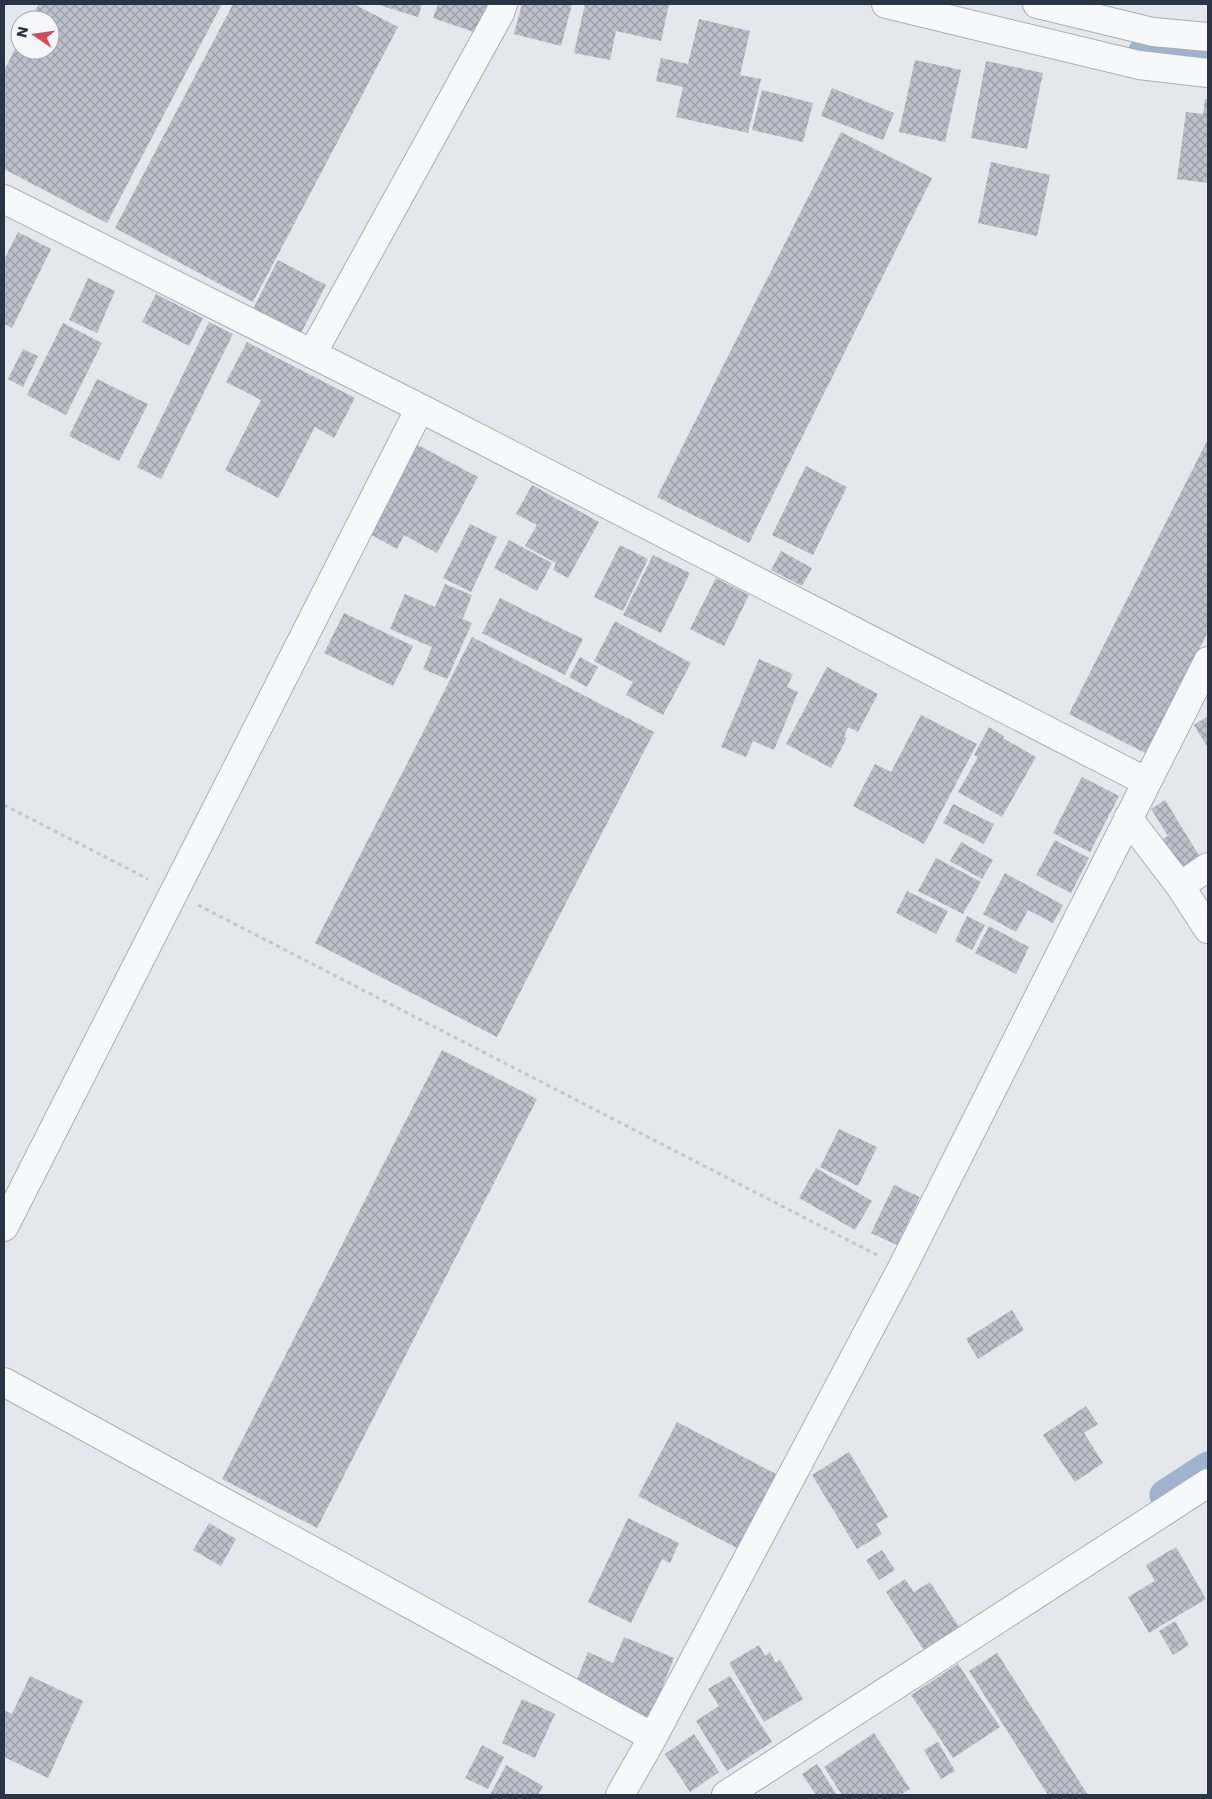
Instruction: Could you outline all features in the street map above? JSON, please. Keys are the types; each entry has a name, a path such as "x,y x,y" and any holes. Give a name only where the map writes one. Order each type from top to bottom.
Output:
{"street":[{"path":"312,354 495,22 503,4"},
{"path":"886,4 1139,65 1208,73"},
{"path":"1037,4 1153,32 1208,37"},
{"path":"4,200 420,408 1147,782"},
{"path":"4,1227 420,408"},
{"path":"627,1792 653,1737 902,1268 1208,661"},
{"path":"1128,818 1180,886 1208,929"},
{"path":"1180,886 1208,867"},
{"path":"4,1382 653,1737"},
{"path":"726,1795 1208,1484"}],"path":[{"path":"4,805 902,1268"}],"building":[{"path":"39,4 222,4 107,223 4,169 4,71 10,59 60,60 60,10 36,10"},
{"path":"233,4 354,4 398,27 253,302 115,228"},
{"path":"376,4 422,4 418,17"},
{"path":"438,4 488,4 477,33 433,18"},
{"path":"522,4 572,4 561,46 514,34"},
{"path":"585,4 669,4 661,41 616,31 610,60 574,53"},
{"path":"699,19 750,31 740,75 761,79 748,133 676,117 683,87 656,81 661,58 688,64"},
{"path":"915,60 961,70 945,142 899,132"},
{"path":"986,61 1043,73 1027,149 971,138"},
{"path":"832,88 894,113 883,140 821,116"},
{"path":"762,90 813,103 803,142 752,130"},
{"path":"1205,99 1208,100 1208,183 1177,179 1186,112 1203,114"},
{"path":"841,132 932,178 749,543 657,497"},
{"path":"991,162 1050,175 1037,236 978,223"},
{"path":"18,232 51,249 12,328 4,324 4,260"},
{"path":"278,260 326,285 301,333 253,309"},
{"path":"88,278 115,291 97,333 69,320"},
{"path":"156,294 203,318 189,346 142,322"},
{"path":"209,322 233,334 161,479 137,467"},
{"path":"63,323 102,343 66,415 27,395"},
{"path":"247,342 355,398 334,438 315,427 278,498 225,470 261,400 226,382"},
{"path":"23,349 38,356 23,387 8,379"},
{"path":"97,379 148,404 119,461 69,436"},
{"path":"1208,439 1208,632 1147,754 1069,714"},
{"path":"416,444 478,477 437,553 404,535 397,549 370,534"},
{"path":"806,466 847,487 813,555 772,535"},
{"path":"532,485 599,522 568,578 553,570 556,563 525,546 537,525 516,514"},
{"path":"470,524 497,537 471,592 443,578"},
{"path":"509,540 552,563 537,591 494,568"},
{"path":"620,545 648,559 623,611 594,597"},
{"path":"781,551 812,568 802,586 771,570"},
{"path":"653,555 690,573 661,633 623,615"},
{"path":"716,578 749,595 724,646 690,629"},
{"path":"445,584 472,595 463,618 452,614 472,623 447,679 423,669 432,647 390,629 405,594 435,607"},
{"path":"500,598 583,639 565,675 482,633"},
{"path":"344,613 413,646 393,686 324,653"},
{"path":"615,621 691,663 663,715 626,695 633,682 594,661"},
{"path":"472,637 654,732 497,1037 315,943"},
{"path":"580,657 598,667 587,687 569,677"},
{"path":"759,659 793,674 787,687 798,692 774,750 753,741 746,757 721,747"},
{"path":"827,667 878,694 858,732 848,727 844,737 847,738 831,768 786,744"},
{"path":"921,715 977,744 924,844 853,806 875,764 891,772"},
{"path":"1208,716 1208,748 1194,725"},
{"path":"989,727 1004,736 1003,738 1036,757 1002,817 958,792 978,757 974,755"},
{"path":"1082,777 1119,796 1090,852 1053,833"},
{"path":"1165,800 1200,857 1179,870 1161,840 1168,836 1151,809"},
{"path":"953,804 994,824 984,844 943,823"},
{"path":"1055,840 1089,858 1071,893 1036,875"},
{"path":"961,842 993,860 982,879 950,861"},
{"path":"936,858 981,882 963,914 918,891"},
{"path":"1005,873 1063,905 1053,923 1028,910 1016,932 983,914"},
{"path":"907,891 948,911 936,934 896,913"},
{"path":"967,916 985,925 972,950 955,941"},
{"path":"989,926 1029,947 1016,974 975,953"},
{"path":"442,1050 537,1099 317,1528 222,1479"},
{"path":"839,1129 877,1147 858,1186 820,1167"},
{"path":"816,1168 872,1201 855,1230 799,1198"},
{"path":"894,1185 920,1197 897,1245 871,1233"},
{"path":"1012,1310 1024,1330 978,1359 966,1339"},
{"path":"1086,1406 1098,1424 1084,1433 1103,1463 1075,1482 1043,1435"},
{"path":"677,1422 776,1474 737,1548 638,1496"},
{"path":"849,1452 888,1517 876,1524 882,1534 857,1549 812,1475"},
{"path":"628,1518 679,1543 670,1563 662,1559 631,1623 588,1602"},
{"path":"209,1523 236,1539 221,1566 193,1550"},
{"path":"1176,1547 1206,1599 1149,1633 1128,1597 1155,1581 1146,1565"},
{"path":"882,1550 895,1570 879,1580 866,1560"},
{"path":"905,1579 914,1592 930,1582 959,1627 924,1650 886,1592"},
{"path":"1175,1621 1189,1645 1173,1655 1159,1631"},
{"path":"624,1637 674,1658 650,1718 574,1687 588,1652 613,1663"},
{"path":"759,1645 765,1656 770,1652 776,1663 780,1660 803,1699 764,1722 729,1663"},
{"path":"997,1653 1088,1795 1048,1795 969,1671"},
{"path":"958,1664 1000,1727 953,1758 911,1695"},
{"path":"30,1676 83,1701 48,1778 4,1757 4,1710 12,1714"},
{"path":"730,1676 772,1742 727,1771 696,1721 719,1706 708,1689"},
{"path":"522,1699 555,1714 535,1758 502,1743"},
{"path":"874,1733 910,1789 900,1795 842,1795 824,1767"},
{"path":"694,1734 719,1772 690,1792 665,1754"},
{"path":"938,1742 955,1771 941,1779 924,1750"},
{"path":"482,1745 504,1757 488,1789 465,1778"},
{"path":"817,1764 837,1795 816,1795 802,1774"},
{"path":"506,1765 543,1786 538,1795 490,1795"}],"waterway":[{"path":"1143,53 1208,58"},
{"path":"1165,1495 1208,1467"}]}
